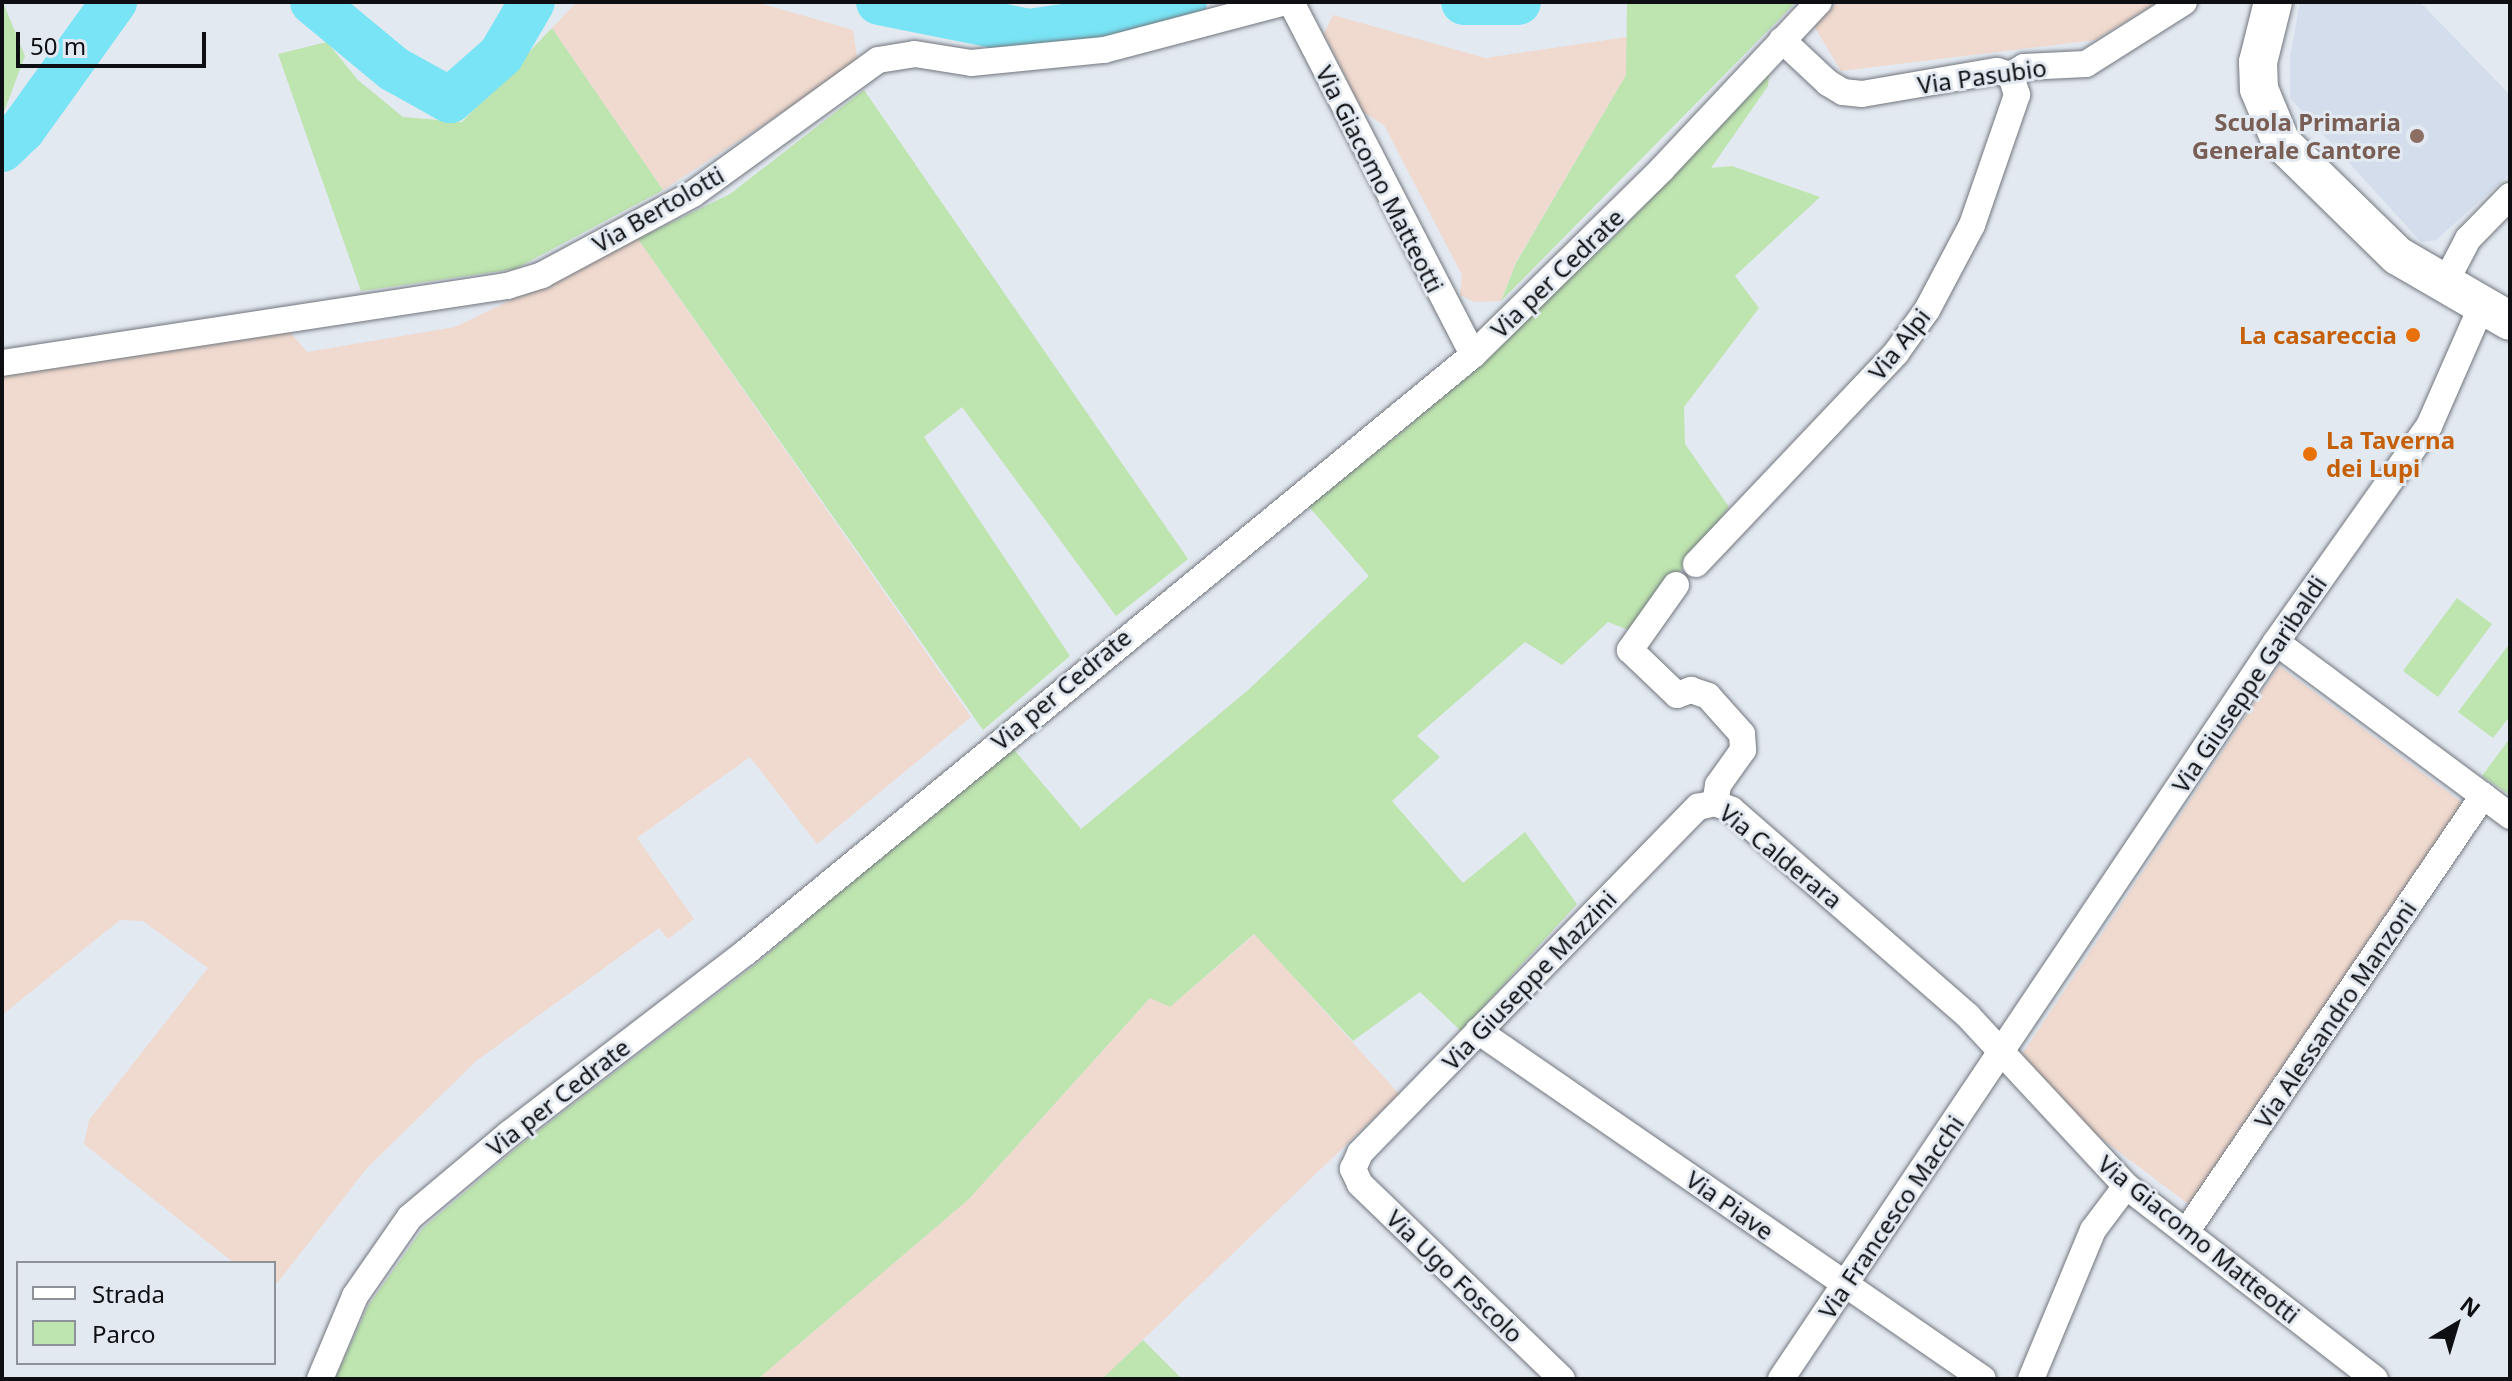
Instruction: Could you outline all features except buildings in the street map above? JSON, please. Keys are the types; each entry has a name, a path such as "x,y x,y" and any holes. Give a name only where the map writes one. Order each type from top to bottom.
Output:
{"street":[{"name":"Via Giacomo Matteotti","path":"1288,2 1473,355"},
{"name":"Via Bertolotti","path":"2,363 507,286 542,275 693,194 878,60 915,54 971,63 1104,50 1288,2"},
{"name":"Via per Cedrate","path":"320,1379 337,1331 378,1258 410,1217 453,1179 745,953 1473,355 1651,180 1819,2"},
{"name":"Via Pasubio","path":"1782,40 1843,92 1997,71 2011,75 2024,67 2086,64 2184,2"},
{"path":"2273,2 2260,49 2259,89 2281,142 2390,249 2496,313"},
{"name":"Via Alpi","path":"1696,564 1896,353 1927,310 1972,225 2017,95 2011,75"},
{"path":"2445,283 2468,239 2510,196"},
{"name":"Via Giuseppe Garibaldi","path":"2000,1054 2276,642 2429,426 2496,313"},
{"name":"Via Calderara","path":"1676,585 1630,650 1677,695 1691,690 1708,696 1742,734 1743,750 1718,785 1715,803 1732,810 1956,1005 2000,1054"},
{"path":"2276,642 2510,816"},
{"name":"Via Alessandro Manzoni","path":"2186,1232 2483,796"},
{"name":"Via Giuseppe Mazzini","path":"1353,1169 1360,1153 1698,807 1715,803"},
{"name":"Via Piave","path":"1478,1031 1983,1379"},
{"name":"Via Giacomo Matteotti","path":"2000,1054 2126,1186 2375,1379"},
{"name":"Via Francesco Macchi","path":"1781,1379 2000,1054"},
{"name":"Via Ugo Foscolo","path":"1353,1169 1360,1184 1562,1379"},
{"path":"2031,1379 2093,1230 2126,1186"}],"shaded area":[{"path":"577,2 756,2 853,30 858,63 663,190 552,28"},
{"path":"1838,2 2158,2 2095,40 1841,71 1814,26"},
{"name":"Scuola Primaria Generale Cantore","path":"2300,2 2420,2 2510,95 2510,174 2436,240 2421,242 2290,98 2290,57"},
{"path":"1333,15 1485,58 1627,37 1626,75 1516,262 1501,301 1475,302 1460,295 1462,275 1384,125 1363,112 1324,33"},
{"path":"638,239 971,717 817,844 750,757 637,838 694,919 668,939 659,928 476,1061 367,1168 276,1284 276,1261 231,1261 84,1144 89,1120 208,968 143,921 120,920 2,1015 2,376 290,332 307,352 455,327"},
{"path":"2279,666 2464,804 2195,1209 2090,1130 2021,1056"},
{"path":"1255,934 1399,1094 1102,1379 758,1379 969,1199 1151,997 1170,1007"}],"green space":[{"path":"2,2 25,56 2,117"},
{"path":"1627,2 1796,2 1501,301 1516,263 1626,75"},
{"path":"552,28 663,190 515,269 361,291 278,54 327,42 358,80 403,117 462,122"},
{"path":"1769,75 1768,86 1711,168 1732,166 1820,197 1735,276 1759,308 1684,407 1685,444 1729,507 1634,632 1608,622 1562,665 1525,642 1417,736 1440,757 1392,801 1463,883 1525,832 1577,904 1461,1031 1420,992 1353,1041 1254,934 1170,1007 1150,998 969,1199 758,1379 335,1379 368,1306 423,1228 520,1145 755,965 1010,745 1081,829 1247,691 1369,576 1304,501 1396,437 1475,366 1617,234"},
{"path":"864,90 1188,559 1116,616 962,407 924,437 1070,656 983,730 638,239 730,194"},
{"path":"2457,598 2492,624 2438,697 2403,671"},
{"path":"2510,643 2510,716 2493,738 2458,712"},
{"path":"2510,738 2510,795 2482,776"},
{"path":"1143,1340 1182,1379 1102,1379"}],"waterway":[{"path":"2,149 22,130 114,2"},
{"path":"313,2 394,69 450,100 501,55 532,2"},
{"path":"879,2 1029,32 1153,14 1184,2"},
{"path":"1464,2 1518,2"}],"place":[{"name":"Scuola Primaria Generale Cantore","path":"2417,136"},
{"name":"La casareccia","path":"2413,335"},
{"name":"La Taverna dei Lupi","path":"2310,454"}]}
